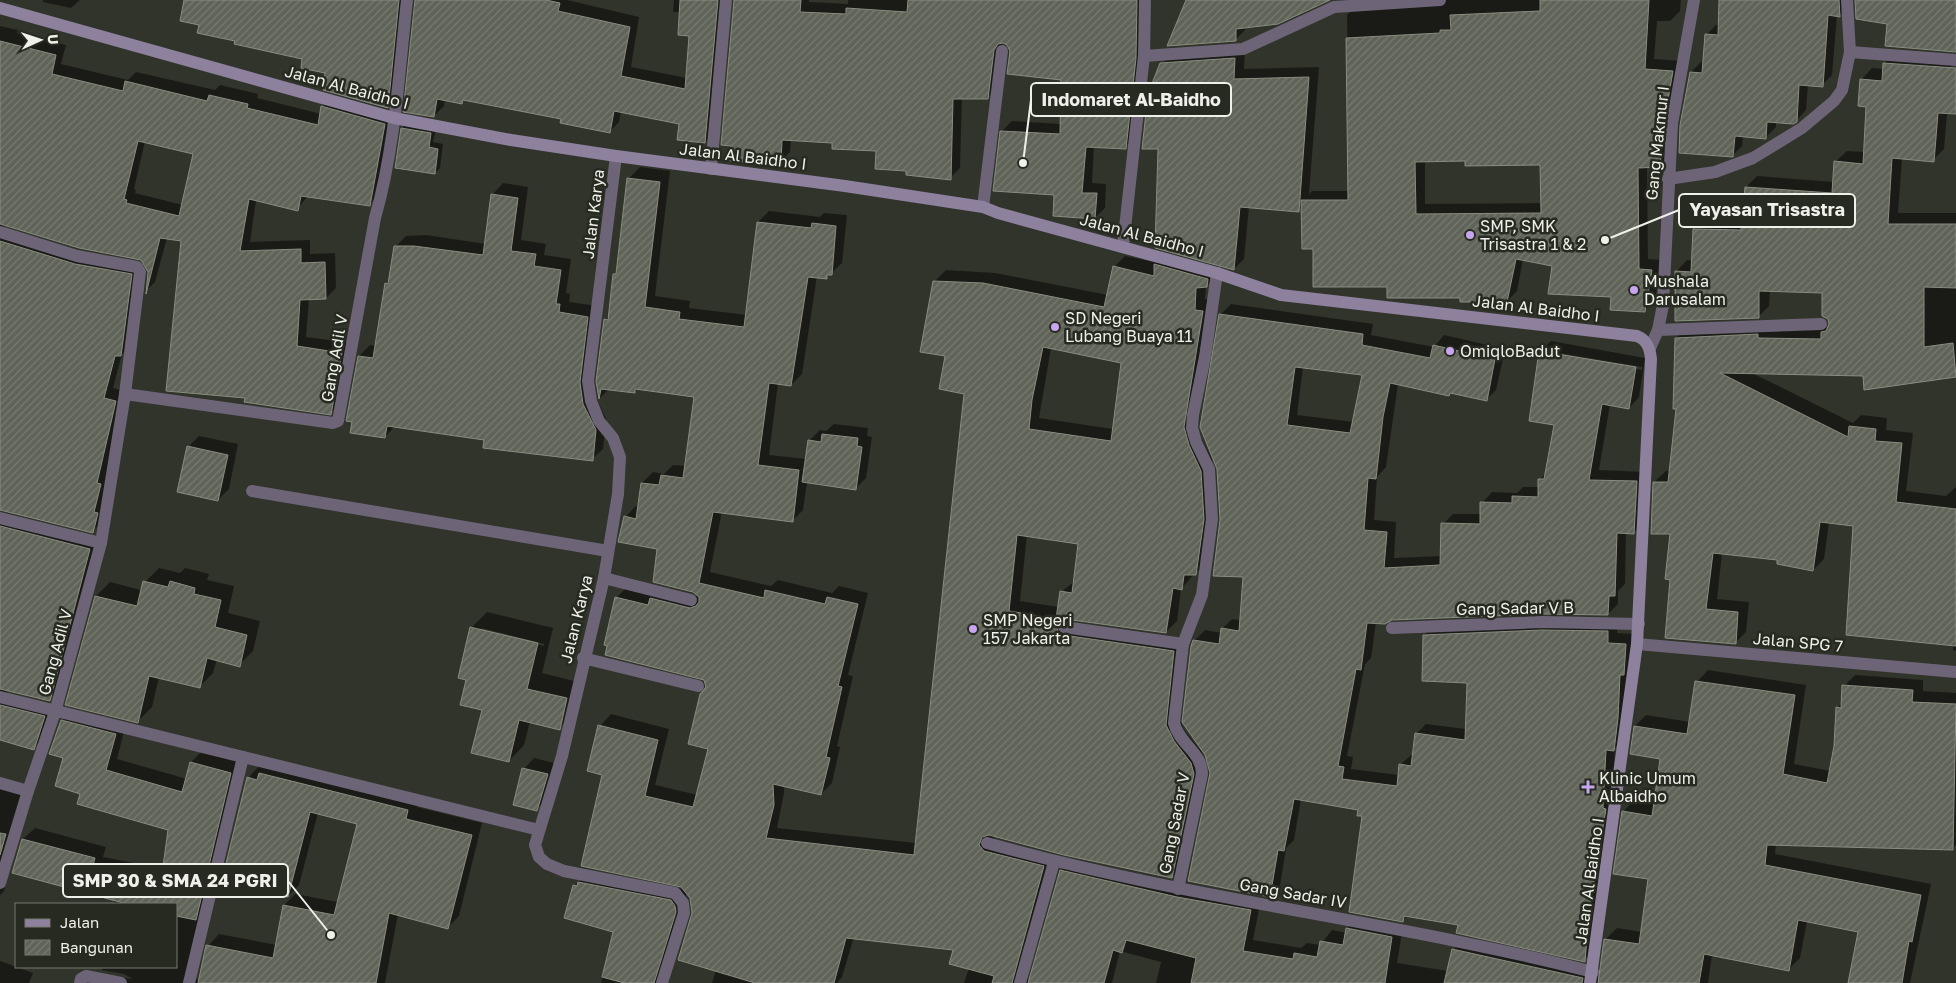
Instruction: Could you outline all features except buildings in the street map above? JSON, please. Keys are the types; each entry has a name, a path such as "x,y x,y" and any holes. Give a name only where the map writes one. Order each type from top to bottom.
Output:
{"street":[{"path":"394,118 406,0"},
{"path":"711,169 726,0"},
{"path":"1123,246 1144,56 1145,0"},
{"path":"1144,56 1243,49 1334,7 1440,0"},
{"name":"Gang Makmur I","path":"1650,348 1658,330 1663,305 1672,124 1694,0"},
{"path":"1668,179 1715,172 1753,158 1802,128 1839,96 1850,52 1847,0"},
{"name":"Jalan Al Baidho I","path":"0,8 394,118 511,140 616,156 845,186 983,207 998,213 1218,273 1281,295 1643,338 1650,348 1639,624 1592,978"},
{"path":"983,207 1002,51"},
{"path":"1850,52 1956,60"},
{"name":"Gang Adil V","path":"125,394 333,423 338,421 394,118"},
{"name":"Jalan Karya","path":"616,156 588,381 590,401 599,421 613,438 620,457 618,494 604,578 583,658 562,756 535,845 539,857 546,864 564,871 674,893 683,903 684,913 662,983"},
{"name":"Gang Adil V","path":"0,232 77,256 138,268 125,394 101,543 55,712 28,791 0,883"},
{"name":"Gang Sadar V","path":"1178,890 1202,774 1201,761 1183,743 1176,732 1174,723 1183,644 1202,595 1212,519 1209,469 1196,442 1192,428 1218,273"},
{"path":"1658,330 1821,324"},
{"path":"252,491 608,551"},
{"path":"0,518 101,543"},
{"path":"604,578 691,600"},
{"name":"Gang Sadar V B","path":"1392,628 1542,622 1639,624"},
{"path":"1064,627 1183,644"},
{"name":"Jalan SPG 7","path":"1637,644 1956,672"},
{"path":"583,658 698,686"},
{"path":"0,697 539,830"},
{"path":"189,983 243,757"},
{"path":"0,783 28,791"},
{"name":"Gang Sadar IV","path":"988,843 1054,862 1178,890 1441,936 1592,978"},
{"path":"1020,983 1054,862"},
{"path":"80,983 82,978 86,976 121,983"}],"place":[{"name":"Indomaret Al-Baidho","path":"1023,163"},
{"name":"SMP, SMK Trisastra 1 & 2","path":"1470,235"},
{"name":"Yayasan Trisastra","path":"1605,240"},
{"name":"Mushala Darusalam","path":"1634,290"},
{"name":"SD Negeri Lubang Buaya 11","path":"1055,327"},
{"name":"OmiqloBadut","path":"1450,351"},
{"name":"SMP Negeri 157 Jakarta","path":"973,629"},
{"name":"Klinic Umum Albaidho","path":"1588,787"},
{"name":"SMP 30 & SMA 24 PGRI","path":"331,935"}]}
